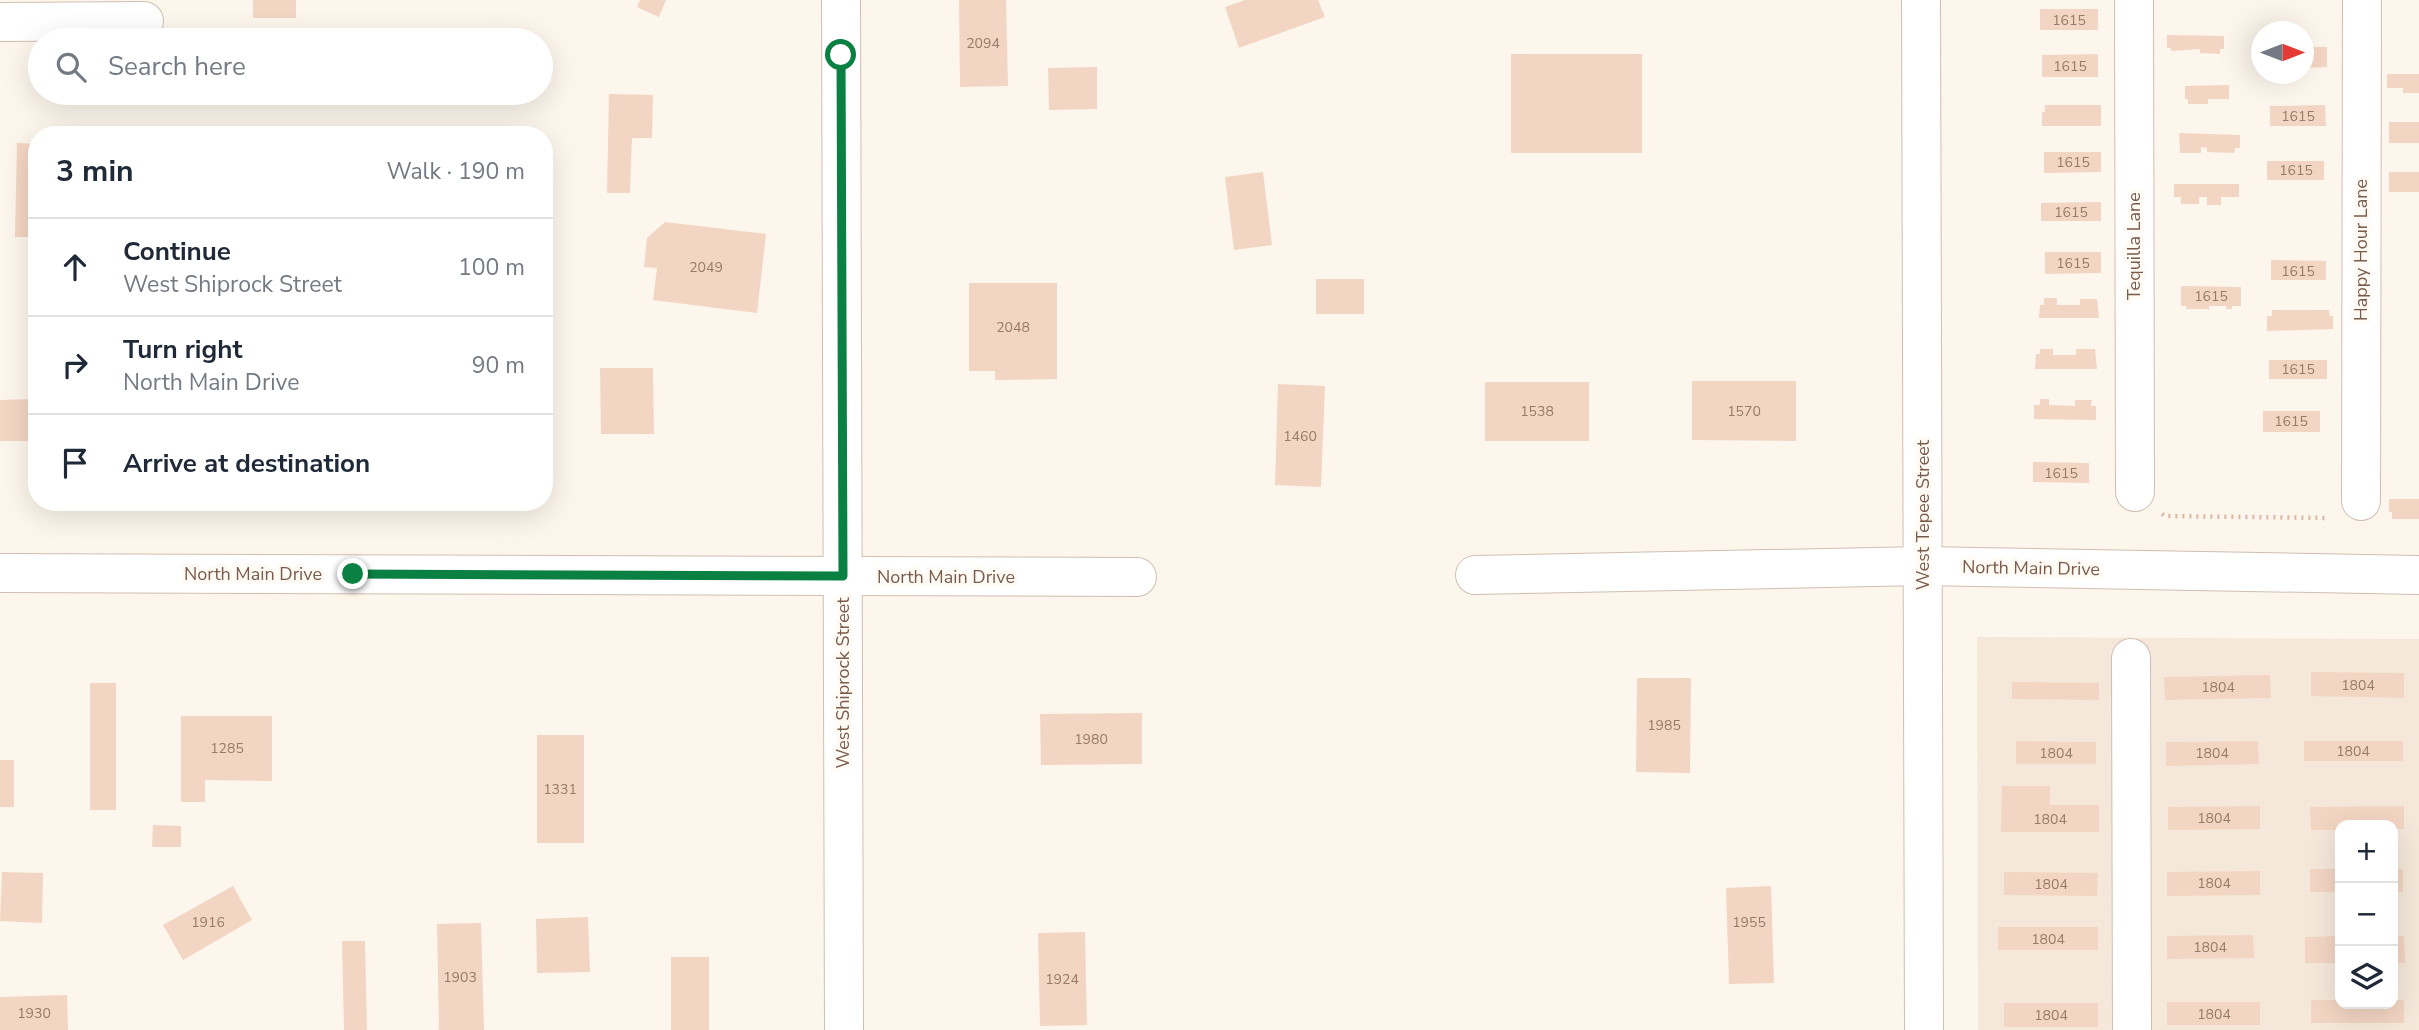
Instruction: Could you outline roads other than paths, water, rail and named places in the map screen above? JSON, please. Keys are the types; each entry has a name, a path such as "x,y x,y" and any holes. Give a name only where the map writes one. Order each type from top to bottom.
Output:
{"street":[{"name":"West Shiprock Street","path":"841,0 844,1030"},
{"name":"West Tepee Street","path":"1921,0 1924,1030"},
{"name":"Tequilla Lane","path":"2134,0 2134,492"},
{"name":"Happy Hour Lane","path":"2361,501 2362,0"},
{"path":"0,22 145,21"},
{"name":"North Main Drive","path":"1475,575 1923,566 2419,575"},
{"name":"North Main Drive","path":"0,573 1137,577"},
{"path":"2131,658 2132,1030"}]}
